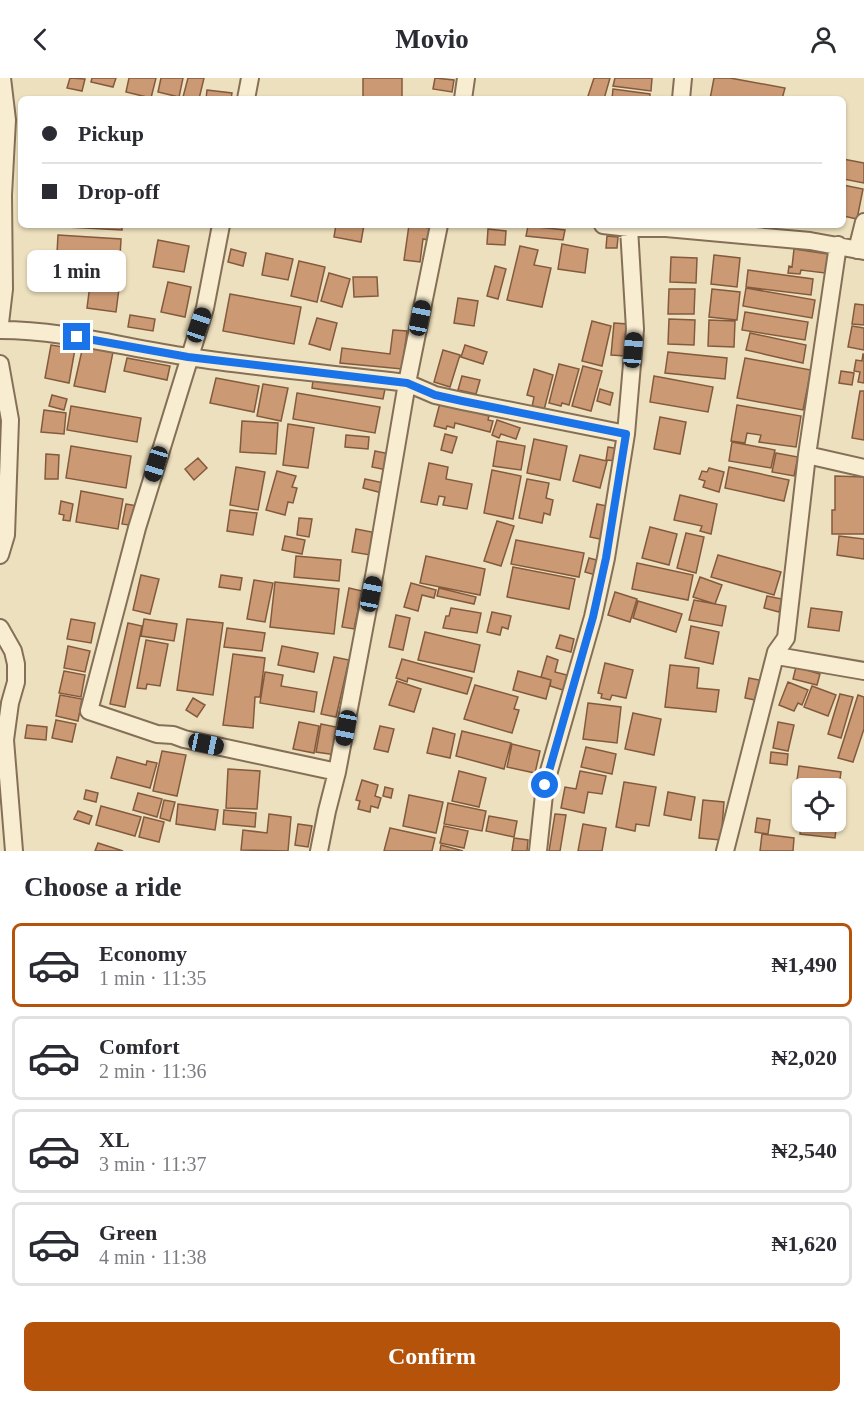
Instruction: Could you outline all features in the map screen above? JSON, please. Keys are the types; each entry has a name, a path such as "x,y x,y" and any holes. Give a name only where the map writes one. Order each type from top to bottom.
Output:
{"street":[{"path":"0,323 4,289 3,195 7,120 2,78"},
{"path":"247,96 250,78"},
{"path":"463,96 466,78"},
{"path":"681,96 683,78"},
{"path":"687,228 810,240 860,251 864,222"},
{"path":"220,228 205,308 137,528 89,711 157,734 173,735 338,772"},
{"path":"319,851 338,772 407,383 438,228"},
{"path":"538,851 545,785 593,617 606,558 626,434 635,329 629,228"},
{"path":"725,851 776,652 786,638 807,455 838,245"},
{"path":"0,330 31,330 124,344 188,357 407,383 435,395 626,434"},
{"path":"0,364 10,420 6,535 0,555"},
{"path":"807,455 864,468"},
{"path":"0,627 13,651 16,664 16,682 4,740 14,851"},
{"path":"776,652 783,657 864,671"}],"building":[{"path":"70,78 85,79 82,91 67,88"},
{"path":"92,78 116,78 113,87 91,82"},
{"path":"129,78 156,78 152,96 126,92"},
{"path":"161,78 183,78 179,96 158,92"},
{"path":"188,78 204,78 200,96 183,96"},
{"path":"363,78 402,78 402,96 363,96"},
{"path":"435,78 454,80 452,92 433,89"},
{"path":"594,78 610,78 605,96 588,96"},
{"path":"615,78 652,78 651,91 613,86"},
{"path":"714,78 730,78 785,88 783,96 711,96"},
{"path":"613,89 650,94 650,96 612,96"},
{"path":"207,90 232,93 232,96 206,96"},
{"path":"846,160 864,163 864,183 846,180"},
{"path":"846,186 863,189 857,219 846,217"},
{"path":"85,228 122,228 122,230"},
{"path":"336,228 363,228 361,242 334,237"},
{"path":"409,228 430,228 428,240 423,239 420,262 404,260"},
{"path":"528,228 565,230 563,240 526,236"},
{"path":"488,229 506,231 505,245 487,244"},
{"path":"58,235 121,239 120,257 57,253"},
{"path":"607,236 618,237 617,248 606,248"},
{"path":"158,240 189,246 184,272 153,267"},
{"path":"562,244 588,249 585,273 558,269"},
{"path":"520,246 538,250 534,265 551,268 542,307 507,300"},
{"path":"231,249 246,253 243,266 228,262"},
{"path":"794,249 828,254 825,273 801,270 800,274 788,273 789,266 792,267"},
{"path":"266,253 293,259 288,280 262,275"},
{"path":"714,255 740,258 737,287 711,284"},
{"path":"671,257 697,258 696,283 670,282"},
{"path":"93,261 122,265 116,312 87,308"},
{"path":"299,261 325,267 317,302 291,296"},
{"path":"495,266 506,269 498,299 487,296"},
{"path":"748,270 813,279 811,295 746,287"},
{"path":"329,273 350,279 342,307 321,301"},
{"path":"353,277 377,277 378,296 354,297"},
{"path":"168,282 191,287 185,317 161,312"},
{"path":"746,288 815,300 812,318 743,306"},
{"path":"669,289 695,289 694,314 668,314"},
{"path":"712,289 740,292 737,320 709,317"},
{"path":"230,294 301,307 294,344 223,331"},
{"path":"458,298 478,301 474,326 454,323"},
{"path":"855,304 864,305 864,325 852,324"},
{"path":"745,312 808,322 805,340 742,330"},
{"path":"130,315 155,319 153,331 128,327"},
{"path":"317,318 337,323 330,350 309,344"},
{"path":"669,319 695,320 694,345 668,344"},
{"path":"709,320 735,321 734,347 708,346"},
{"path":"592,321 611,326 602,366 582,361"},
{"path":"614,323 628,324 625,356 611,355"},
{"path":"852,326 864,328 864,350 848,347"},
{"path":"393,330 407,331 402,369 340,363 342,348 390,354"},
{"path":"750,333 806,345 803,363 746,350"},
{"path":"51,345 75,349 69,383 45,378"},
{"path":"465,345 487,352 483,364 461,357"},
{"path":"83,346 113,352 105,392 74,386"},
{"path":"443,350 460,355 450,387 434,382"},
{"path":"668,352 727,358 725,379 665,373"},
{"path":"863,354 864,383 858,382 860,372 854,371 856,360 862,361"},
{"path":"127,358 170,366 167,380 124,371"},
{"path":"745,358 811,370 803,410 737,398"},
{"path":"559,364 579,369 569,405 549,403"},
{"path":"583,366 602,371 591,411 572,406"},
{"path":"534,369 553,375 544,410 532,407 534,397 527,395"},
{"path":"841,371 854,373 852,385 839,383"},
{"path":"314,373 386,384 383,399 312,388"},
{"path":"462,376 480,380 476,394 458,390"},
{"path":"654,376 713,387 708,412 650,402"},
{"path":"216,378 259,386 254,412 210,403"},
{"path":"263,384 288,388 281,421 257,416"},
{"path":"600,389 613,393 610,405 597,401"},
{"path":"860,391 864,391 864,440 852,438"},
{"path":"297,393 380,407 375,433 293,419"},
{"path":"52,395 67,399 64,410 49,406"},
{"path":"440,403 489,416 488,420 493,421 490,432 455,423 454,428 434,426"},
{"path":"737,405 801,416 796,447 759,442 761,435 747,433 745,443 731,441"},
{"path":"71,406 141,418 137,442 67,430"},
{"path":"44,410 66,413 64,434 41,432"},
{"path":"660,417 686,422 680,454 654,449"},
{"path":"497,420 520,428 516,439 501,434 499,438 492,435"},
{"path":"242,421 278,423 276,454 240,452"},
{"path":"288,424 314,428 308,468 283,465"},
{"path":"445,434 457,437 452,453 441,450"},
{"path":"346,435 369,437 368,449 345,447"},
{"path":"534,439 567,446 560,480 527,473"},
{"path":"497,441 525,446 521,470 493,466"},
{"path":"732,442 775,450 771,468 729,461"},
{"path":"71,446 131,456 126,488 66,478"},
{"path":"608,447 620,449 618,461 606,460"},
{"path":"375,451 390,454 387,470 372,467"},
{"path":"776,453 798,457 794,476 772,472"},
{"path":"46,454 59,455 58,479 45,479"},
{"path":"580,455 607,461 600,488 573,481"},
{"path":"198,458 207,468 194,480 185,469"},
{"path":"429,463 448,467 446,479 472,484 467,509 443,505 445,497 439,496 437,505 421,502"},
{"path":"236,467 265,472 258,510 230,505"},
{"path":"729,467 789,480 784,501 725,488"},
{"path":"709,468 724,472 719,492 703,487 705,481 699,479 702,471 707,472"},
{"path":"492,470 521,476 513,519 484,513"},
{"path":"277,471 296,476 292,487 297,488 293,503 288,502 285,515 266,510"},
{"path":"835,476 864,477 864,534 832,534"},
{"path":"365,479 384,483 382,493 363,488"},
{"path":"527,479 549,483 546,498 553,500 550,515 544,513 542,523 519,518"},
{"path":"81,491 123,499 118,529 76,522"},
{"path":"680,495 717,504 711,534 700,531 702,526 674,520"},
{"path":"61,501 73,504 70,521 63,520 64,515 59,514"},
{"path":"126,504 138,506 135,526 122,524"},
{"path":"597,504 612,507 605,540 590,537"},
{"path":"230,510 257,513 253,535 227,531"},
{"path":"299,518 312,519 309,537 297,535"},
{"path":"497,521 514,526 501,566 484,561"},
{"path":"650,527 677,534 669,565 642,558"},
{"path":"356,529 372,532 370,555 352,552"},
{"path":"686,533 704,537 696,573 677,568"},
{"path":"285,536 305,540 302,554 282,550"},
{"path":"839,536 864,539 864,559 837,555"},
{"path":"516,540 584,553 579,577 511,564"},
{"path":"718,555 781,572 774,595 711,577"},
{"path":"296,556 341,560 339,581 294,577"},
{"path":"426,556 485,569 480,595 420,583"},
{"path":"589,558 600,561 596,575 585,572"},
{"path":"637,563 693,575 688,600 632,589"},
{"path":"513,567 575,579 569,609 507,597"},
{"path":"141,575 159,579 150,614 133,610"},
{"path":"221,575 242,578 240,590 219,587"},
{"path":"700,577 722,585 715,604 693,597"},
{"path":"254,580 273,583 265,622 247,619"},
{"path":"275,582 339,589 334,634 270,627"},
{"path":"411,583 436,590 434,598 422,595 418,611 404,607"},
{"path":"349,588 362,591 354,629 342,627"},
{"path":"439,588 476,597 474,604 437,596"},
{"path":"615,592 637,599 630,622 608,615"},
{"path":"767,596 782,599 779,612 764,608"},
{"path":"694,600 726,606 722,626 689,620"},
{"path":"638,601 682,614 676,632 633,618"},
{"path":"451,608 481,613 477,633 443,628"},
{"path":"811,608 842,612 839,631 808,627"},
{"path":"492,612 511,616 508,629 502,627 500,635 487,632"},
{"path":"396,615 410,618 403,650 389,647"},
{"path":"71,619 95,623 91,643 67,639"},
{"path":"144,619 177,624 174,641 141,636"},
{"path":"187,619 223,623 213,695 177,690"},
{"path":"128,623 142,626 125,707 110,704"},
{"path":"691,626 719,632 713,664 685,658"},
{"path":"227,628 265,633 262,651 224,647"},
{"path":"425,632 480,645 474,672 418,660"},
{"path":"560,635 574,639 571,652 556,648"},
{"path":"146,640 168,644 160,686 147,684 146,689 137,688"},
{"path":"68,646 90,651 85,672 64,668"},
{"path":"282,646 318,653 314,672 278,665"},
{"path":"233,654 265,658 260,697 255,697 253,728 223,725"},
{"path":"547,656 558,660 555,672 567,675 563,690 550,686 551,680 541,677"},
{"path":"334,657 349,660 336,717 321,714"},
{"path":"402,659 472,678 467,694 408,678 407,682 396,678"},
{"path":"605,663 633,670 626,698 612,695 610,700 601,698 602,694 598,693"},
{"path":"670,665 699,668 697,688 719,690 716,712 665,707"},
{"path":"796,667 820,674 817,685 793,679"},
{"path":"64,671 85,675 81,697 59,693"},
{"path":"518,671 551,680 546,699 513,690"},
{"path":"265,672 283,675 281,686 317,692 314,712 260,703"},
{"path":"749,678 764,681 760,701 745,698"},
{"path":"397,681 421,689 414,712 389,705"},
{"path":"788,682 808,690 802,705 798,703 794,711 779,705"},
{"path":"475,685 518,697 514,709 519,710 512,733 464,719"},
{"path":"812,686 836,695 828,716 804,707"},
{"path":"840,694 853,697 841,738 828,734"},
{"path":"60,695 82,699 78,721 56,716"},
{"path":"858,695 864,697 864,729 853,762 838,758"},
{"path":"193,698 205,705 197,717 186,710"},
{"path":"588,703 621,707 617,743 583,739"},
{"path":"633,713 661,719 654,755 625,749"},
{"path":"56,720 76,724 72,742 52,738"},
{"path":"299,722 319,726 314,753 293,749"},
{"path":"778,722 794,725 788,751 773,748"},
{"path":"321,724 341,728 336,755 316,752"},
{"path":"27,725 47,727 46,740 25,738"},
{"path":"380,726 394,729 388,752 374,749"},
{"path":"433,728 455,734 450,758 427,753"},
{"path":"462,731 511,743 504,769 456,756"},
{"path":"512,744 540,751 535,773 507,767"},
{"path":"586,747 616,754 612,774 581,767"},
{"path":"162,751 186,755 177,796 153,791"},
{"path":"771,752 788,754 787,765 770,763"},
{"path":"117,757 146,765 147,761 157,763 150,788 111,778"},
{"path":"799,766 841,772 840,778 797,778"},
{"path":"228,769 260,771 257,809 226,808"},
{"path":"459,771 486,778 479,807 452,801"},
{"path":"580,771 606,776 602,794 588,792 584,813 561,808 565,787 576,789"},
{"path":"362,780 378,785 375,796 381,798 378,808 371,806 370,812 358,809 360,801 356,800"},
{"path":"624,782 656,787 649,826 636,824 635,831 616,827"},
{"path":"385,787 393,789 391,798 383,796"},
{"path":"86,790 98,793 96,802 84,799"},
{"path":"668,792 695,797 691,820 664,815"},
{"path":"138,793 162,799 157,817 133,810"},
{"path":"409,795 443,802 436,833 403,826"},
{"path":"164,800 175,802 170,821 160,818"},
{"path":"703,800 724,802 721,840 699,838"},
{"path":"448,803 486,811 482,831 444,824"},
{"path":"178,804 218,810 215,830 176,824"},
{"path":"101,806 141,817 135,836 96,825"},
{"path":"224,810 256,813 255,827 223,824"},
{"path":"78,811 92,816 89,824 74,819"},
{"path":"269,814 291,817 288,851 241,850 243,830 267,833"},
{"path":"555,814 566,815 560,851 549,851"},
{"path":"489,816 517,821 514,837 486,831"},
{"path":"144,817 164,822 159,842 139,837"},
{"path":"757,818 770,820 768,834 755,832"},
{"path":"298,824 312,826 308,847 295,845"},
{"path":"583,824 606,828 602,851 578,851"},
{"path":"444,826 468,831 464,848 440,843"},
{"path":"390,828 435,838 432,851 384,851"},
{"path":"800,832 836,832 835,838 800,834"},
{"path":"762,834 794,838 793,851 760,851"},
{"path":"514,838 528,840 527,851 512,851"},
{"path":"98,843 123,851 95,851"},
{"path":"441,845 463,851 440,851"}],"route":[{"path":"77,337 188,357 407,383 435,395 626,434 606,558 593,617 545,785"}]}
